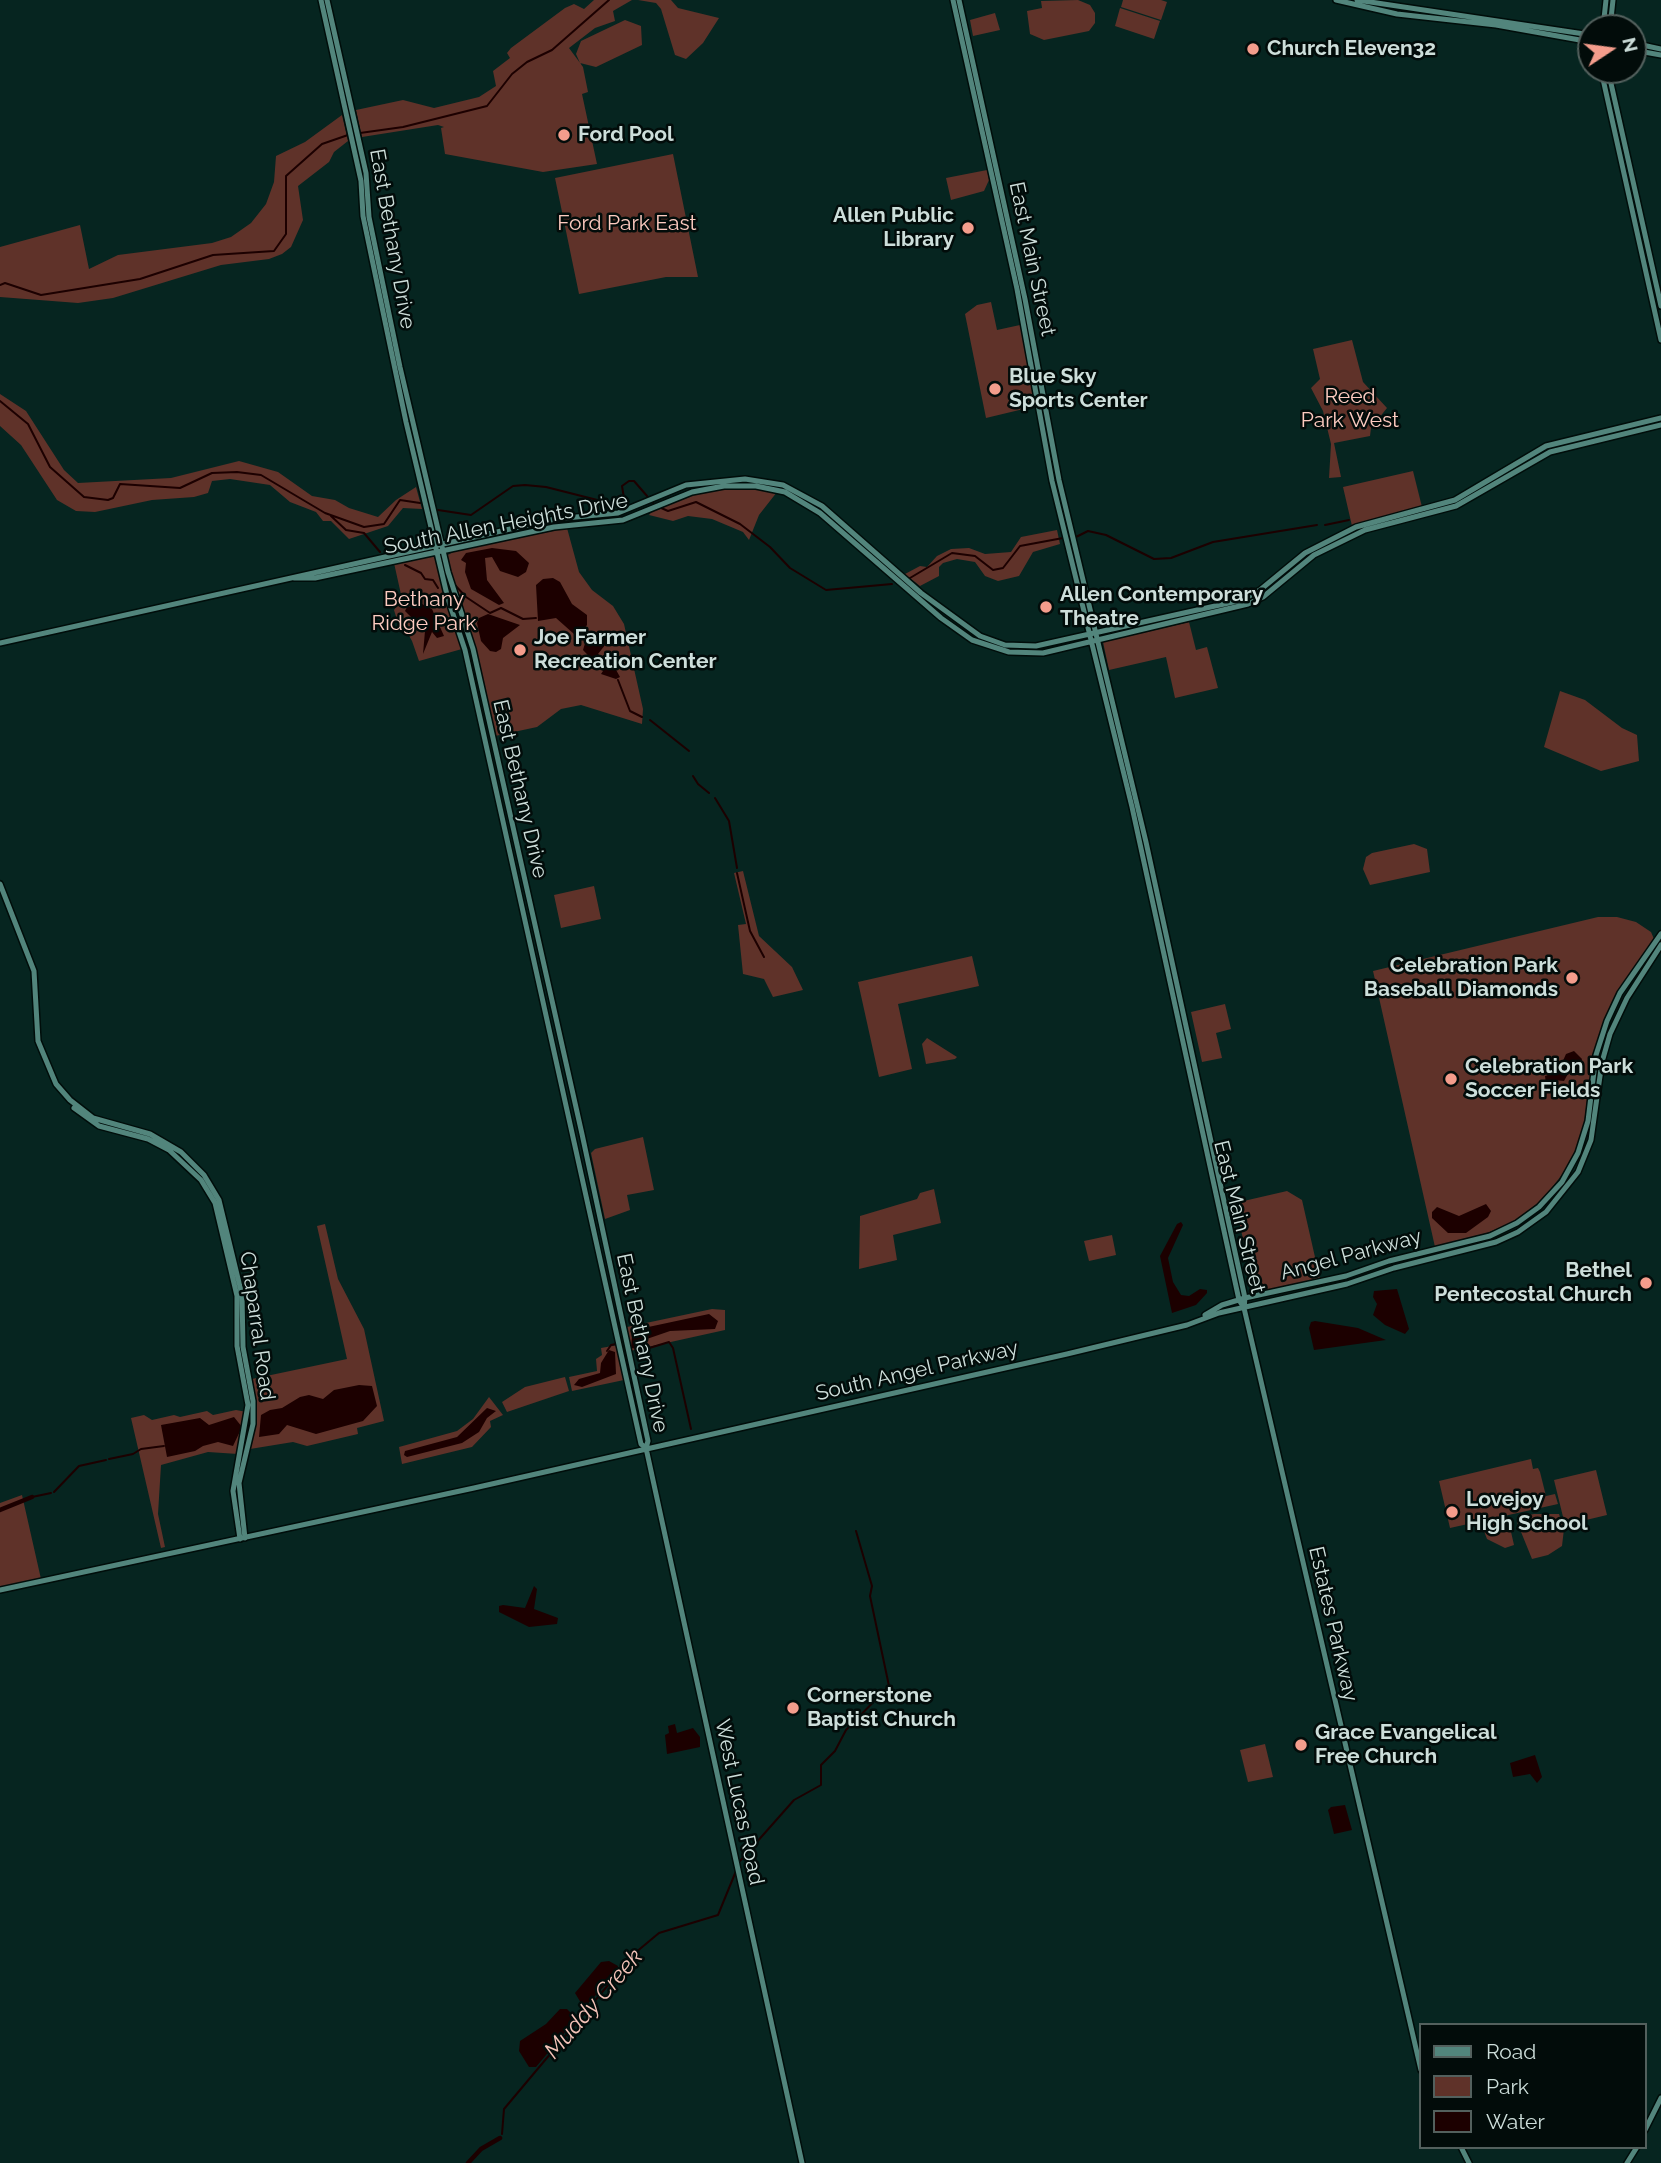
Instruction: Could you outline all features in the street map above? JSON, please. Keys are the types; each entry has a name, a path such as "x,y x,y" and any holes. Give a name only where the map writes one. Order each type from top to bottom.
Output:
{"main road":[{"name":"East Bethany Drive","path":"321,0 330,25"},
{"name":"East Bethany Drive","path":"327,0 337,61 355,140 363,216 405,390 438,545"},
{"name":"East Main Street","path":"954,0 960,16"},
{"name":"East Main Street","path":"959,0 960,16 1081,584 1128,765 1216,1182 1237,1264 1242,1299"},
{"path":"1336,0 1399,14 1577,34"},
{"path":"1357,0 1553,31 1577,38"},
{"path":"1606,84 1652,281 1661,340"},
{"path":"1609,84 1611,100"},
{"path":"1652,281 1661,306"},
{"name":"East Bethany Drive","path":"390,332 394,366 438,545 471,639 477,684 597,1225 648,1441 646,1448"},
{"name":"East Main Street","path":"1033,356 1051,474 1071,556 1090,608 1094,638"},
{"path":"394,366 405,390"},
{"path":"1094,638 1242,600 1260,590 1300,556 1356,527 1455,500 1546,446 1661,418"},
{"path":"1094,638 1248,604 1263,597 1314,555 1365,530 1456,506 1549,452 1661,425"},
{"name":"South Allen Heights Drive","path":"285,577 316,578 438,545 555,519 618,513 686,485 732,479 765,481 797,494 972,640 1009,652 1037,650 1094,638"},
{"name":"South Allen Heights Drive","path":"0,643 322,569 440,552 554,527 623,520 692,492 739,485 797,494"},
{"path":"500,531 503,538"},
{"path":"302,578 322,569"},
{"name":"East Main Street","path":"1110,702 1116,738 1160,920"},
{"path":"1116,738 1119,738 1128,765"},
{"name":"Chaparral Road","path":"0,884 34,971 38,1041 56,1084 70,1100 93,1118 150,1134 181,1152 204,1175 219,1200 242,1295 243,1347 253,1401 253,1424 241,1459"},
{"name":"Chaparral Road","path":"0,894 29,966 36,1044 54,1086 67,1102 91,1121 152,1141 178,1156 201,1180 215,1203 237,1296 237,1346 248,1405 233,1504 242,1538"},
{"name":"Angel Parkway","path":"1194,1322 1222,1305 1242,1299 1346,1276 1389,1261 1490,1236 1517,1223 1545,1201 1566,1175 1584,1138 1593,1105 1596,1055 1607,1021 1620,993 1661,934"},
{"name":"Angel Parkway","path":"1194,1322 1347,1284 1394,1268 1496,1242 1518,1232 1546,1212 1569,1186 1585,1156 1602,1062 1615,1020 1661,945"},
{"name":"East Main Street","path":"1216,1182 1226,1241 1244,1308"},
{"path":"1226,1241 1237,1264"},
{"name":"Estates Parkway","path":"1244,1308 1420,2066"},
{"name":"South Angel Parkway","path":"646,1448 1194,1322"},
{"path":"0,1590 646,1448"},
{"name":"West Lucas Road","path":"646,1448 802,2163"},
{"path":"1647,2126 1661,2098"}],"green space":[{"path":"594,0 632,0 613,11 615,21 595,28 569,48 583,67 588,92 582,94 597,164 543,172 445,154 441,128 444,127 438,125 362,137 356,110 403,100 434,108 479,97 496,86 493,71 510,58 507,53 511,48 565,8 574,4 584,9"},
{"path":"638,0 671,0 678,8 719,18 703,43 686,59 675,55 661,9 656,3"},
{"path":"1078,0 1090,5 1095,13 1095,23 1089,31 1044,40 1030,34 1027,11 1042,8 1041,1"},
{"path":"1123,0 1167,2 1161,20 1121,7"},
{"path":"1120,8 1160,21 1154,39 1115,26"},
{"path":"995,13 1000,30 973,36 970,20"},
{"path":"625,20 641,26 642,45 596,67 580,63 576,54 581,41"},
{"path":"342,115 348,141 334,152 329,162 298,186 303,220 291,247 282,254 269,259 221,265 113,298 78,303 0,297 0,247 80,225 89,269 118,255 212,243 231,237 251,223 266,204 274,182 276,156 305,142"},
{"name":"Ford Park East","path":"673,154 698,277 666,277 579,294 555,178"},
{"path":"987,170 989,180 984,191 951,200 946,178"},
{"path":"991,302 997,330 1020,325 1036,406 986,418 965,314 977,305"},
{"name":"Reed Park West","path":"1352,340 1363,382 1387,408 1371,428 1370,436 1334,443 1341,477 1329,478 1331,444 1323,411 1311,388 1320,379 1313,349"},
{"path":"0,394 26,411 64,470 78,483 171,478 239,461 278,472 312,496 335,500 349,508 378,517 396,500 416,487 422,509 403,508 388,526 349,539 331,521 323,521 316,512 290,502 270,485 230,479 212,481 208,493 194,497 152,500 95,512 76,511 57,500 21,445 0,426"},
{"path":"1413,471 1422,507 1352,526 1343,487"},
{"path":"752,487 777,492 759,515 749,540 743,532 712,519 688,516 673,521 649,515 653,510 678,498 718,489"},
{"path":"567,528 579,572 592,590 613,606 624,624 643,709 642,724 581,705 561,709 537,727 495,736 470,634 456,598 446,556 455,551"},
{"path":"1057,530 1060,544 1033,552 1019,576 998,581 985,576 975,562 957,559 943,563 939,567 939,576 920,586 905,574 920,566 927,567 937,556 951,549 969,548 985,554 1011,552 1021,537"},
{"name":"Bethany Ridge Park","path":"434,556 462,649 419,661 412,641 402,623 398,623 394,610 402,599 394,563"},
{"path":"1189,622 1196,650 1207,647 1218,688 1175,698 1166,657 1109,670 1103,642"},
{"path":"1560,691 1585,700 1622,728 1637,735 1639,761 1601,771 1544,747"},
{"path":"1414,844 1427,849 1430,872 1370,885 1363,869 1366,857 1372,853"},
{"path":"743,871 759,936 792,967 803,990 773,997 764,979 743,974 738,925 746,924 734,873"},
{"path":"594,886 601,919 561,928 554,895"},
{"path":"1598,917 1617,917 1636,922 1651,932 1654,939 1606,1017 1589,1084 1583,1132 1568,1167 1543,1199 1515,1221 1487,1233 1435,1247 1373,971"},
{"path":"972,956 979,986 898,1004 912,1069 879,1077 858,982"},
{"path":"1225,1004 1231,1029 1216,1033 1222,1058 1202,1062 1191,1012"},
{"path":"927,1038 957,1057 926,1064 922,1044"},
{"path":"643,1137 654,1190 627,1195 630,1210 605,1219 591,1153 595,1149"},
{"path":"934,1189 941,1223 893,1235 897,1260 859,1269 860,1216 917,1199 920,1193"},
{"path":"1287,1191 1302,1200 1320,1279 1255,1293 1235,1203"},
{"path":"325,1224 338,1279 364,1329 384,1421 357,1428 358,1434 307,1446 293,1442 250,1449 257,1409 252,1379 347,1359 317,1226"},
{"path":"1112,1235 1116,1255 1089,1261 1084,1241"},
{"path":"712,1309 725,1310 725,1330 630,1351 627,1327"},
{"path":"618,1345 624,1380 572,1391 569,1377 597,1371 596,1359 602,1355 601,1348"},
{"path":"565,1377 569,1391 507,1412 502,1402 525,1387"},
{"path":"489,1397 503,1415 490,1421 491,1427 472,1447 402,1464 399,1447 457,1431 473,1419"},
{"path":"236,1410 247,1412 238,1454 208,1452 161,1465 158,1514 165,1547 161,1548 131,1418 144,1415 152,1420 207,1411 213,1415"},
{"path":"1531,1459 1533,1469 1538,1468 1540,1472 1546,1496 1555,1494 1558,1504 1450,1528 1439,1481"},
{"path":"1596,1470 1607,1515 1565,1525 1554,1480"},
{"path":"22,1495 41,1579 0,1588 0,1503"},
{"path":"1559,1514 1564,1529 1562,1546 1548,1555 1532,1559 1517,1522 1520,1517"},
{"path":"1505,1521 1509,1523 1514,1545 1505,1548 1487,1539 1482,1526"},
{"path":"1265,1744 1273,1777 1248,1782 1240,1750"}],"water":[{"path":"492,548 516,551 529,563 526,572 518,577 500,571 492,557 485,558 487,580 504,603 499,605 471,589 465,572 466,563 461,560 466,553"},
{"path":"553,578 560,582 572,604 587,615 587,625 581,633 574,634 556,618 538,621 536,585 543,579"},
{"path":"422,604 432,609 444,636 437,638 432,632 423,654 425,631 405,611 407,607"},
{"path":"488,614 520,625 503,638 501,649 496,652 490,651 481,641 477,623 479,618"},
{"path":"600,631 607,635 609,640 598,654 615,668 620,677 616,679 601,674 603,671 583,650 586,640"},
{"path":"1574,1051 1582,1059 1580,1067 1569,1072 1564,1081 1554,1080 1546,1084 1545,1076 1551,1074 1554,1065 1562,1063 1566,1054"},
{"path":"1486,1204 1491,1211 1488,1217 1466,1233 1448,1233 1432,1218 1432,1212 1437,1207 1459,1216"},
{"path":"1181,1222 1183,1225 1168,1258 1173,1282 1181,1295 1189,1296 1200,1289 1207,1290 1207,1293 1196,1305 1172,1313 1160,1256 1177,1224"},
{"path":"1397,1289 1409,1329 1405,1334 1385,1325 1373,1315 1377,1304 1373,1297 1374,1291"},
{"path":"709,1314 718,1321 715,1329 670,1331 641,1341 638,1349 631,1348 632,1336 639,1329"},
{"path":"1311,1322 1358,1328 1386,1340 1314,1350 1309,1328"},
{"path":"609,1350 615,1352 616,1374 582,1387 574,1385 579,1379 600,1373 601,1363"},
{"path":"359,1385 372,1386 377,1406 363,1421 316,1434 287,1425 279,1434 259,1437 261,1415 270,1410 282,1408 300,1397 309,1395 323,1399 334,1390"},
{"path":"487,1408 496,1411 487,1418 479,1432 462,1443 407,1457 404,1455 405,1451 457,1437"},
{"path":"234,1417 242,1427 233,1446 218,1442 195,1451 167,1457 161,1425 200,1418 209,1425"},
{"path":"534,1586 537,1589 534,1609 558,1618 557,1624 529,1627 499,1612 499,1606 503,1605 525,1608"},
{"path":"675,1724 677,1733 693,1728 700,1737 700,1747 667,1754 665,1735 669,1733 668,1726"},
{"path":"1535,1755 1542,1777 1537,1783 1530,1774 1513,1777 1510,1763"},
{"path":"1345,1805 1352,1830 1334,1834 1328,1810"},
{"path":"609,1961 618,1966 617,1972 584,2008 575,1993 601,1962"},
{"path":"560,2009 567,2009 573,2015 572,2024 536,2067 529,2067 519,2051 520,2041 546,2024"}],"waterway":[{"path":"360,133 403,127 487,106 512,74 527,62 552,50 609,0"},
{"path":"0,285 5,283 41,295 140,279 213,255 274,251 286,234 286,176 322,144 348,135"},
{"path":"0,401 28,424 50,467 84,497 108,500 113,498 120,484 180,488 212,473 237,472 261,475 325,513 364,527 384,524 400,500 420,503"},
{"path":"438,510 471,515 513,486 525,485 546,487 621,506 625,504 622,486 629,481 634,481 654,504"},
{"path":"659,507 668,511 696,502 740,524 770,547 790,568 826,590 892,584"},
{"name":"Muddy Creek","path":"331,516 346,530 364,533 380,552"},
{"path":"1325,525 1349,520"},
{"path":"1076,537 1088,531 1106,535 1154,559 1171,558 1213,542 1317,525"},
{"path":"910,578 952,553 975,556 993,570 1003,568 1020,546 1063,538"},
{"name":"Muddy Creek","path":"405,565 421,573 425,579 433,580 438,588"},
{"name":"Muddy Creek","path":"454,584 466,597 490,613 501,608 523,619 536,618"},
{"name":"Muddy Creek","path":"618,680 630,711 642,717"},
{"name":"Muddy Creek","path":"650,720 689,751"},
{"name":"Muddy Creek","path":"693,776 709,793"},
{"name":"Muddy Creek","path":"715,798 729,821 737,868"},
{"name":"Muddy Creek","path":"737,873 750,931 764,957"},
{"path":"636,1352 669,1342 673,1348 691,1429"},
{"path":"607,1351 611,1345 616,1344"},
{"path":"109,1459 133,1454 141,1449 164,1446"},
{"path":"54,1492 79,1466 106,1460"},
{"path":"32,1497 51,1493"},
{"path":"0,1510 32,1497"},
{"name":"Muddy Creek","path":"740,1861 794,1800 821,1785 821,1765 835,1751 846,1730 889,1686 870,1596 872,1586 856,1531"},
{"name":"Muddy Creek","path":"502,2134 504,2109 635,1953 659,1933 718,1915 736,1871"},
{"name":"Muddy Creek","path":"468,2163 481,2149 500,2138"}],"place":[{"name":"Church Eleven32","path":"1253,49"},
{"name":"Ford Pool","path":"564,135"},
{"name":"Allen Public Library","path":"968,228"},
{"name":"Blue Sky Sports Center","path":"995,389"},
{"name":"Allen Contemporary Theatre","path":"1046,607"},
{"name":"Joe Farmer Recreation Center","path":"520,650"},
{"name":"Celebration Park Baseball Diamonds","path":"1572,978"},
{"name":"Celebration Park Soccer Fields","path":"1451,1079"},
{"name":"Bethel Pentecostal Church","path":"1646,1283"},
{"name":"Lovejoy High School","path":"1452,1512"},
{"name":"Cornerstone Baptist Church","path":"793,1708"},
{"name":"Grace Evangelical Free Church","path":"1301,1745"}]}
